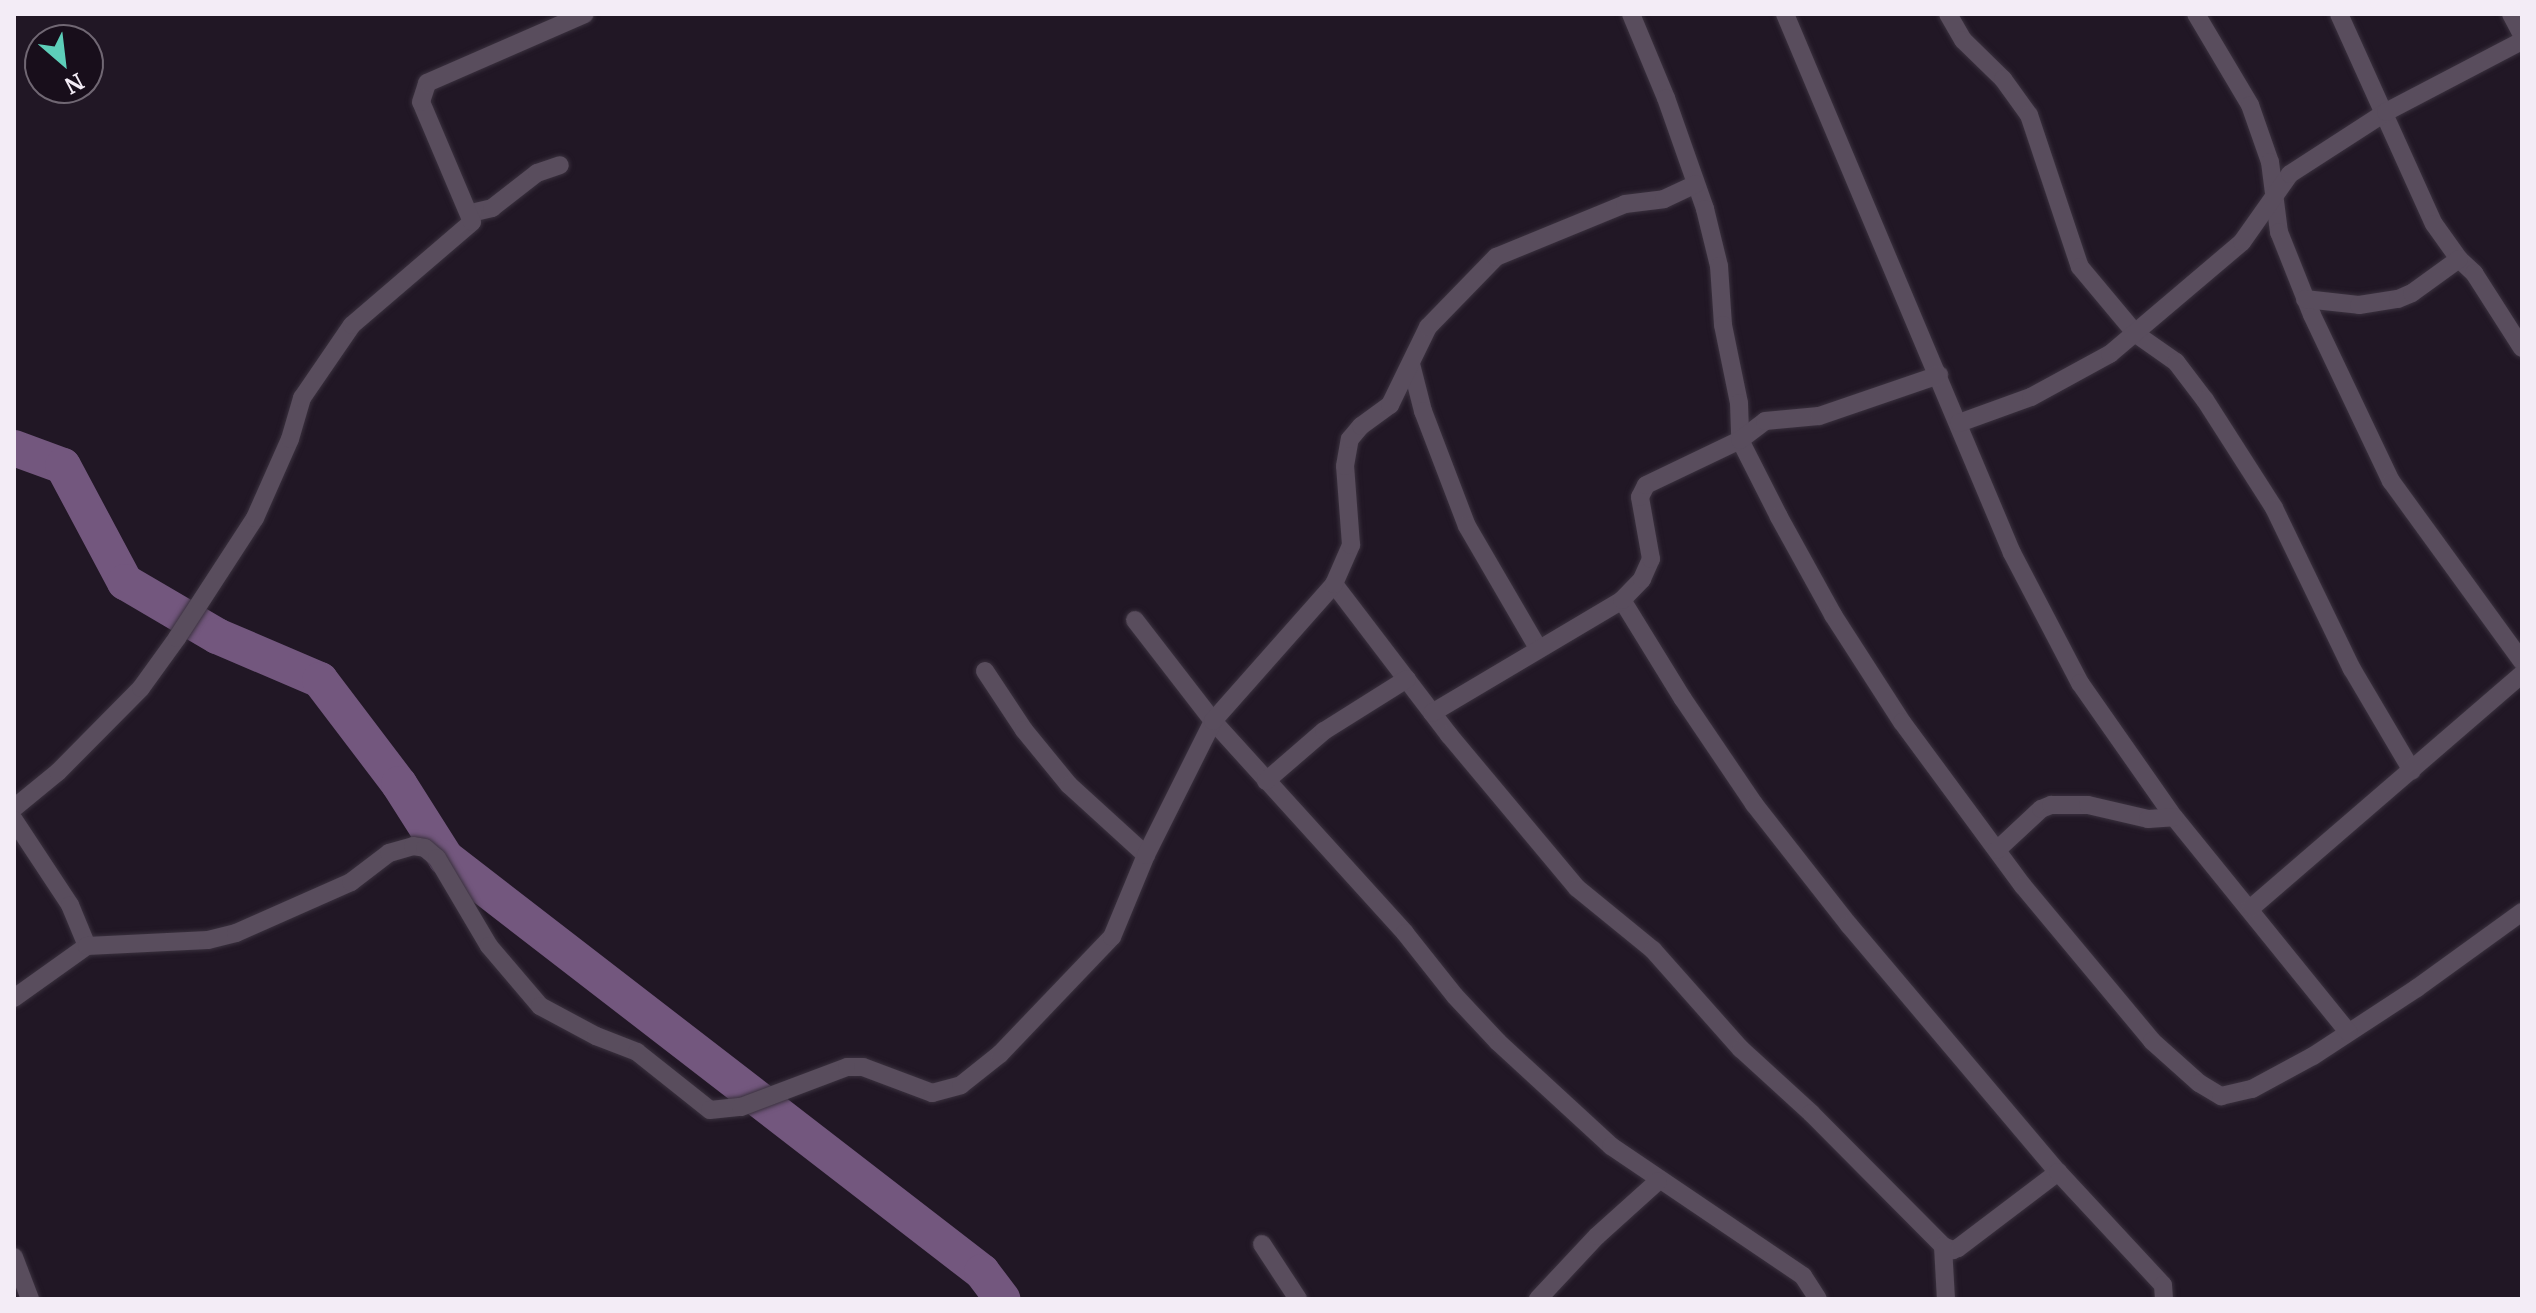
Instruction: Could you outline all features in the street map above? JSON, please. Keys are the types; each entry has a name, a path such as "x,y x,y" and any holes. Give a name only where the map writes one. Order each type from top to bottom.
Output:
{"street":[{"path":"14,808 58,772 141,688 255,518 290,439 302,398 352,325 472,222 471,213 421,102 427,83 585,14"},
{"path":"1631,14 1696,184 1719,266 1723,325 1739,403 1740,440 1833,615 1902,722 1997,850 2131,1018 2181,1067 2221,1096 2252,1089 2348,1032 2522,912"},
{"path":"1785,14 2012,553 2080,683 2174,817 2251,908 2348,1032"},
{"path":"1948,14 1963,40 2003,79 2029,115 2080,267 2136,334 2176,362 2205,400 2274,508 2352,669 2412,771"},
{"path":"2196,14 2250,105 2270,162 2279,232 2305,299 2391,481 2522,661"},
{"path":"2339,14 2386,112 2434,224 2459,259 2474,273 2522,348"},
{"path":"1959,423 2031,397 2110,354 2242,242 2290,174 2386,112 2522,38 2511,14"},
{"path":"471,213 492,208 537,173 560,165"},
{"path":"14,998 87,946 208,940 236,933 351,882 402,847 425,848 453,881 489,946 540,1006 596,1036 637,1052 700,1105 721,1111 847,1067 863,1067 932,1093 961,1085 1000,1054 1112,937 1146,855 1213,721 1334,584 1351,545 1345,466 1350,439 1361,426 1390,405 1428,327 1496,257 1625,204 1664,199 1696,184"},
{"path":"2305,299 2359,305 2398,299 2412,293 2459,259"},
{"path":"1411,364 1423,411 1467,526 1538,648"},
{"path":"1432,713 1622,600 1642,579 1651,559 1640,497 1643,487 1740,440 1765,421 1819,416 1939,375"},
{"path":"1334,584 1432,713 1577,888 1653,950 1741,1049 1811,1113 1943,1246 1953,1250 1958,1248 2058,1172"},
{"path":"1622,600 1754,804 1849,925 2058,1172 2163,1285 2164,1299"},
{"path":"1135,620 1213,721 1405,933 1455,996 1498,1042 1611,1146 1658,1181 1803,1276 1818,1299"},
{"path":"985,671 1024,730 1069,785 1146,855"},
{"path":"2251,908 2522,674"},
{"path":"1266,781 1324,731 1407,679"},
{"path":"1997,850 2041,809 2051,805 2088,805 2148,819 2174,817"},
{"path":"14,820 70,905 87,946"},
{"path":"1538,1299 1597,1236 1658,1181"},
{"path":"1262,1244 1298,1299"},
{"path":"1943,1246 1946,1299"},
{"path":"14,1257 30,1299"}],"waterway":[{"path":"14,448 63,466 125,582 217,636 320,680 399,784 446,858 982,1272 1002,1299"}]}
